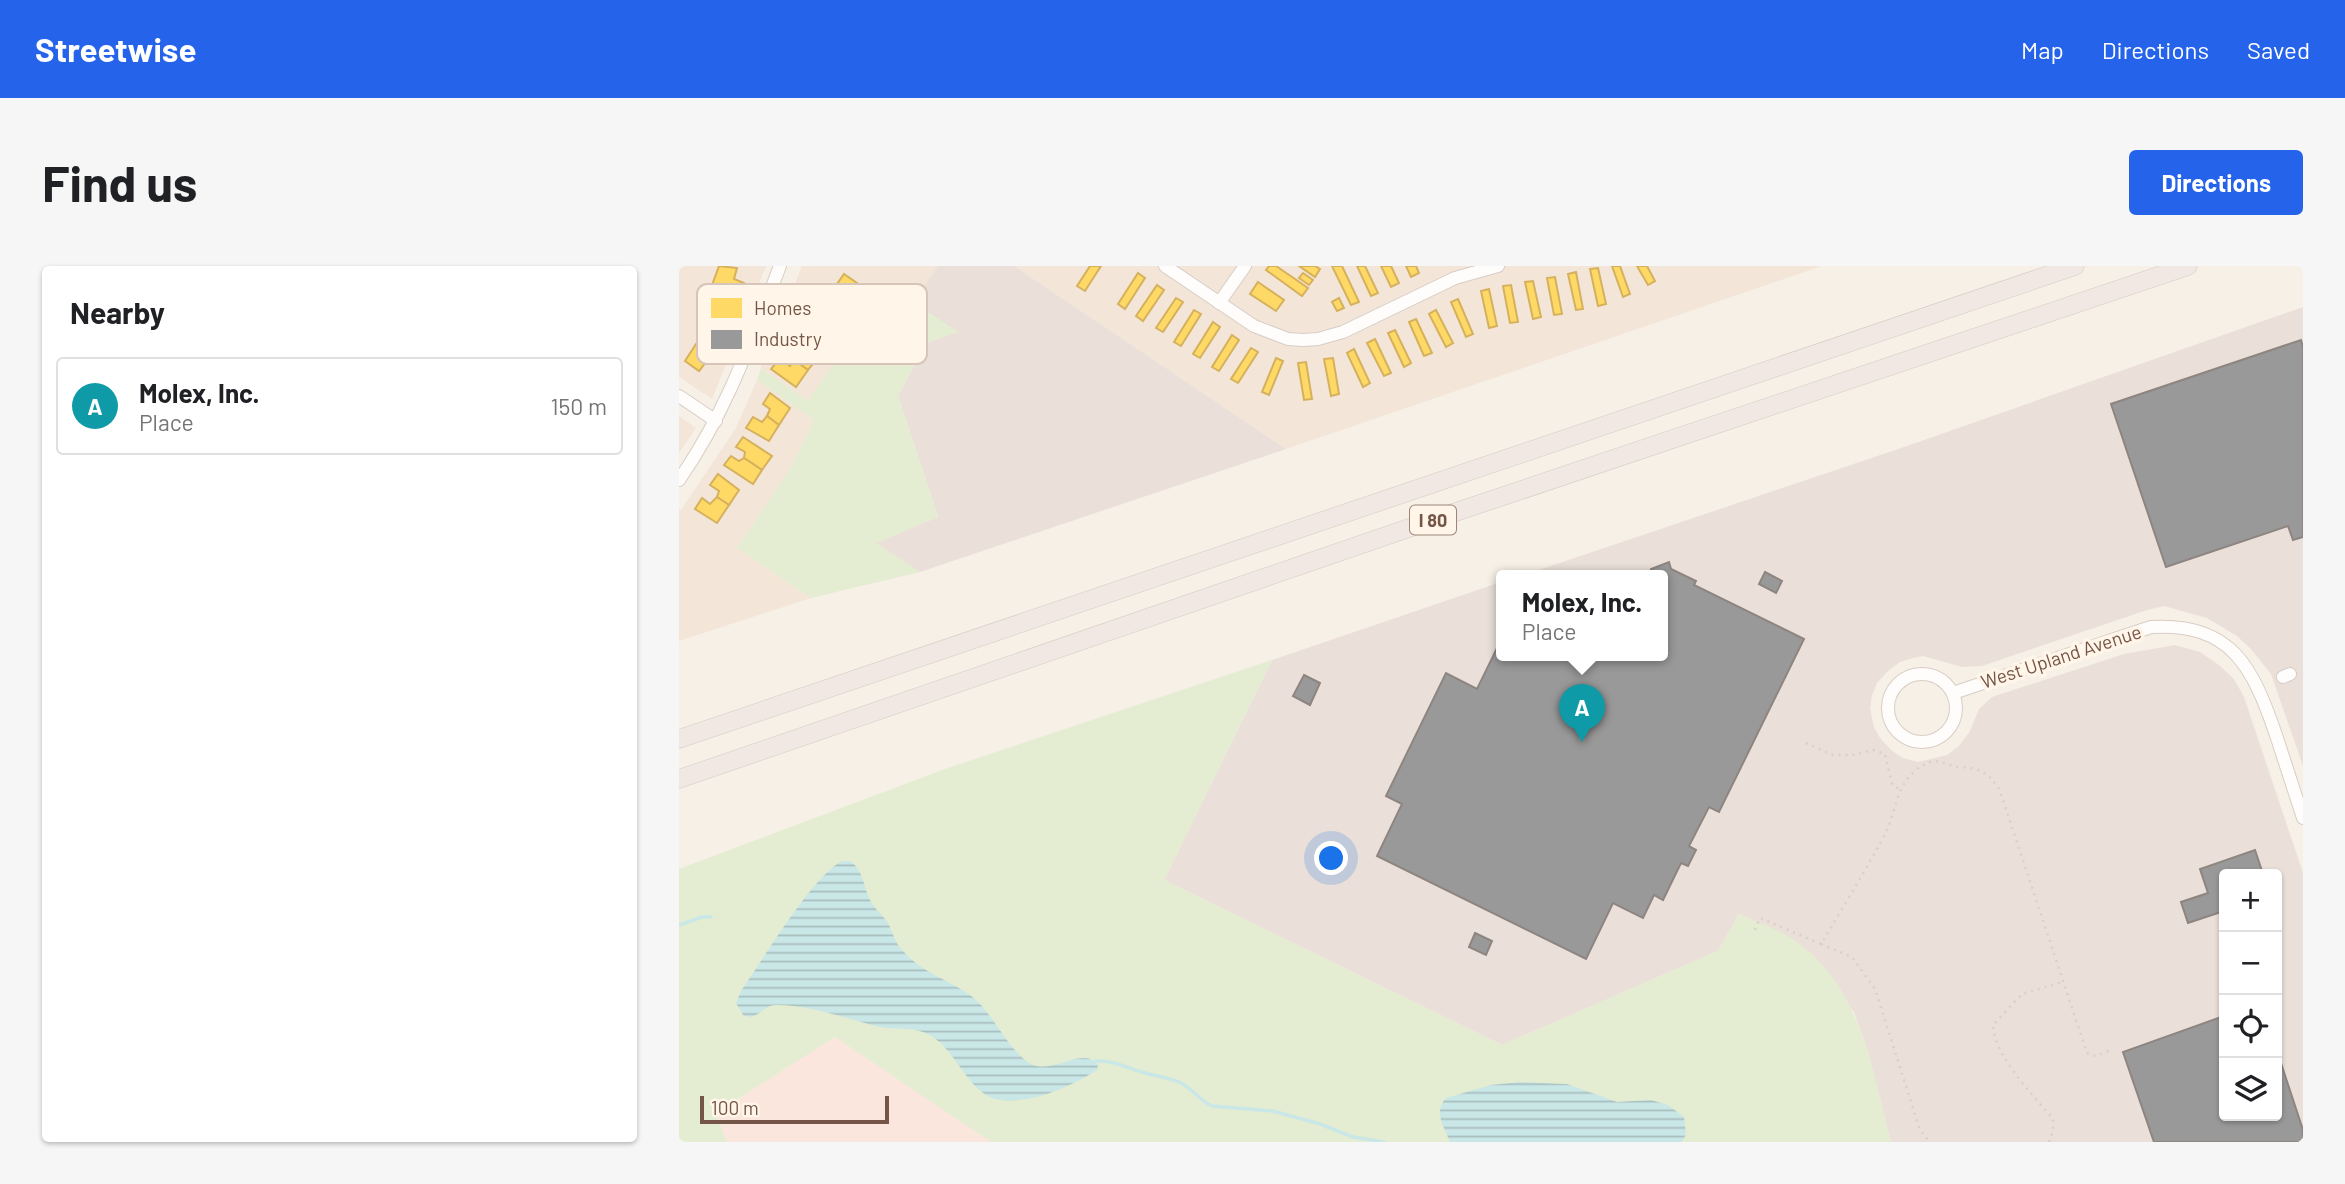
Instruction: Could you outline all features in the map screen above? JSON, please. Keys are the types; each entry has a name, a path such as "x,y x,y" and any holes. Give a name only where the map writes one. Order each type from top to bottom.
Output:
{"highway":[{"name":"I 80","path":"679,739 2075,266"},
{"name":"I 80","path":"679,779 1457,511 2188,266"}],"street":[{"path":"773,284 780,266"},
{"path":"1165,266 1254,326 1288,339 1318,340 1343,332 1455,278 1498,266"},
{"path":"1219,303 1245,266"},
{"path":"679,480 716,421 742,364"},
{"path":"679,396 716,421"},
{"name":"West Upland Avenue","path":"1953,693 2151,627 2190,628 2207,634 2239,656 2255,678 2303,818"},
{"path":"1930,675 1940,679 1953,693 1955,716 1950,727 1932,740 1920,742 1909,739 1892,723 1889,702 1893,691 1909,677 1930,675"}],"path":[{"path":"1806,743 1833,755 1852,755 1873,750 1885,754 1892,784 1900,790"},
{"path":"1821,944 1887,830 1900,790 1908,778 1917,769 1931,762 1941,761 1973,767 1995,782 2000,791 2087,1053 2095,1056 2111,1050"},
{"path":"1755,930 1760,918 1852,957 1875,989 1920,1129 1930,1142"},
{"path":"2049,1142 2053,1132 2053,1119 1999,1048 1993,1025 2022,994 2063,982"}],"shaded area":[{"path":"679,266 766,266 759,284 697,284 697,364 726,364 712,399 679,377"},
{"path":"802,266 938,266 926,284 795,284"},
{"path":"938,266 1014,266 1286,449 920,572 875,543 938,517 898,396 915,364 927,364 927,343 957,332 927,312 926,284"},
{"path":"1014,266 1822,266 1286,449"},
{"path":"2303,307 2303,766 2271,674 2251,649 2237,636 2207,618 2164,606 1982,666 1962,667 1923,656 1900,662 1877,683 1870,708 1874,727 1880,738 1903,758 1918,762 1947,755 1959,746 1970,731 1979,709 1992,697 2124,654 2175,645 2200,652 2234,679 2244,697 2303,873 2303,1142 1891,1142 1868,1052 1854,1012 1799,944 1739,914 1718,951 1502,1045 1164,880 1272,660 1496,584 1496,661 1668,661 1668,570 1539,570 1907,446"},
{"path":"763,364 833,364 808,401 761,368"},
{"path":"757,380 814,420 793,464 737,548 811,598 679,641 679,509 681,510 736,428"},
{"path":"679,416 696,428 679,453"},
{"path":"835,1037 991,1142 727,1142 716,1113"}],"green space":[{"path":"927,311 958,332 927,343"},
{"path":"833,364 915,364 898,396 938,517 876,543 920,572 811,598 737,548 793,464 814,420 757,380 761,368 808,401"},
{"path":"1272,660 1164,880 1502,1045 1718,951 1739,914 1779,931 1801,945 1822,964 1838,986 1852,1010 1871,1061 1891,1142 991,1142 835,1037 716,1113 727,1142 679,1142 679,869 945,769"}],"water":[{"path":"842,861 850,861 858,869 871,902 888,923 903,951 919,966 974,998 1025,1060 1044,1067 1074,1059 1091,1059 1098,1065 1097,1070 1051,1092 1026,1099 1001,1100 979,1089 944,1047 923,1032 880,1027 816,1010 789,1006 776,1005 756,1015 743,1015 736,1003 741,991 803,900 830,869"},
{"path":"1520,1082 1567,1084 1617,1102 1651,1100 1668,1105 1684,1117 1686,1134 1682,1142 1450,1142 1440,1114 1446,1098 1491,1085"}],"building: Homes":[{"path":"719,266 737,268 734,279 744,283 744,284 712,284"},
{"path":"1090,266 1101,266 1085,291 1077,286"},
{"path":"1269,266 1276,266 1308,288 1302,296 1266,270"},
{"path":"1299,266 1315,266 1320,269 1315,277"},
{"path":"1332,266 1342,266 1359,302 1351,305"},
{"path":"1357,266 1365,266 1378,293 1371,296"},
{"path":"1381,266 1391,266 1399,283 1391,287"},
{"path":"1406,266 1416,266 1419,273 1411,277"},
{"path":"1612,266 1620,266 1630,294 1623,297"},
{"path":"1637,266 1647,266 1655,281 1648,285"},
{"path":"1598,268 1606,304 1598,306 1590,269"},
{"path":"1576,272 1583,309 1576,310 1568,274"},
{"path":"1138,273 1145,278 1125,309 1118,304"},
{"path":"1303,273 1313,280 1309,285 1299,278"},
{"path":"844,274 857,283 856,284 837,284"},
{"path":"1555,277 1562,314 1554,315 1547,278"},
{"path":"1533,281 1541,317 1533,319 1525,282"},
{"path":"1258,282 1284,300 1276,311 1250,294"},
{"path":"1157,285 1164,290 1143,321 1136,316"},
{"path":"1511,285 1518,322 1510,323 1503,286"},
{"path":"1489,289 1497,326 1489,328 1481,291"},
{"path":"1176,298 1183,302 1163,332 1156,328"},
{"path":"1339,298 1344,308 1337,311 1332,302"},
{"path":"1458,299 1473,334 1466,337 1451,302"},
{"path":"1194,310 1201,314 1181,346 1174,342"},
{"path":"1436,310 1453,343 1446,347 1429,314"},
{"path":"1416,319 1432,353 1424,356 1409,322"},
{"path":"1213,322 1220,327 1200,358 1193,354"},
{"path":"1395,330 1411,363 1404,367 1388,333"},
{"path":"1232,335 1239,340 1219,371 1212,367"},
{"path":"1375,339 1391,373 1384,376 1367,343"},
{"path":"697,343 697,364 704,364 699,371 685,361"},
{"path":"1251,348 1258,352 1238,383 1231,379"},
{"path":"1354,349 1370,383 1363,387 1347,353"},
{"path":"1276,358 1283,361 1269,395 1262,392"},
{"path":"1333,358 1339,394 1331,396 1324,359"},
{"path":"1306,362 1312,399 1304,400 1298,363"},
{"path":"775,364 800,364 808,370 796,387 771,369"},
{"path":"800,364 813,364 808,370"},
{"path":"770,393 790,408 779,425 767,416 770,409 763,404"},
{"path":"767,416 779,425 769,441 746,428 753,417 762,422"},
{"path":"743,437 772,456 762,470 744,458 745,452 736,447"},
{"path":"731,456 739,461 744,458 762,470 753,484 724,465"},
{"path":"718,474 739,490 729,505 717,497 719,491 710,485"},
{"path":"717,497 729,505 717,523 695,509 702,498 710,504"}],"building: Industry":[{"path":"2301,340 2303,537 2293,540 2288,526 2166,567 2111,404"},
{"path":"1669,562 1671,569 1696,581 1694,585 1804,639 1719,812 1709,807 1689,846 1696,850 1688,866 1681,863 1663,900 1654,895 1643,918 1613,903 1586,959 1377,856 1402,804 1386,796 1446,673 1477,689 1496,650 1496,661 1668,661 1668,570 1651,569"},
{"path":"1765,572 1782,581 1776,593 1759,584"},
{"path":"1304,675 1320,683 1310,705 1293,696"},
{"path":"2255,850 2261,869 2219,869 2219,913 2188,923 2181,902 2208,893 2200,869"},
{"path":"1475,933 1492,941 1486,955 1469,947"},
{"path":"2219,1018 2219,1121 2282,1121 2282,1066 2303,1130 2303,1142 2154,1142 2123,1052"}],"waterway":[{"path":"679,925 702,917 711,917"},
{"path":"1096,1061 1117,1064 1177,1081 1212,1106 1273,1111 1320,1124 1353,1137 1384,1142"}],"place":[{"name":"Molex, Inc.","path":"1582,742"}]}
